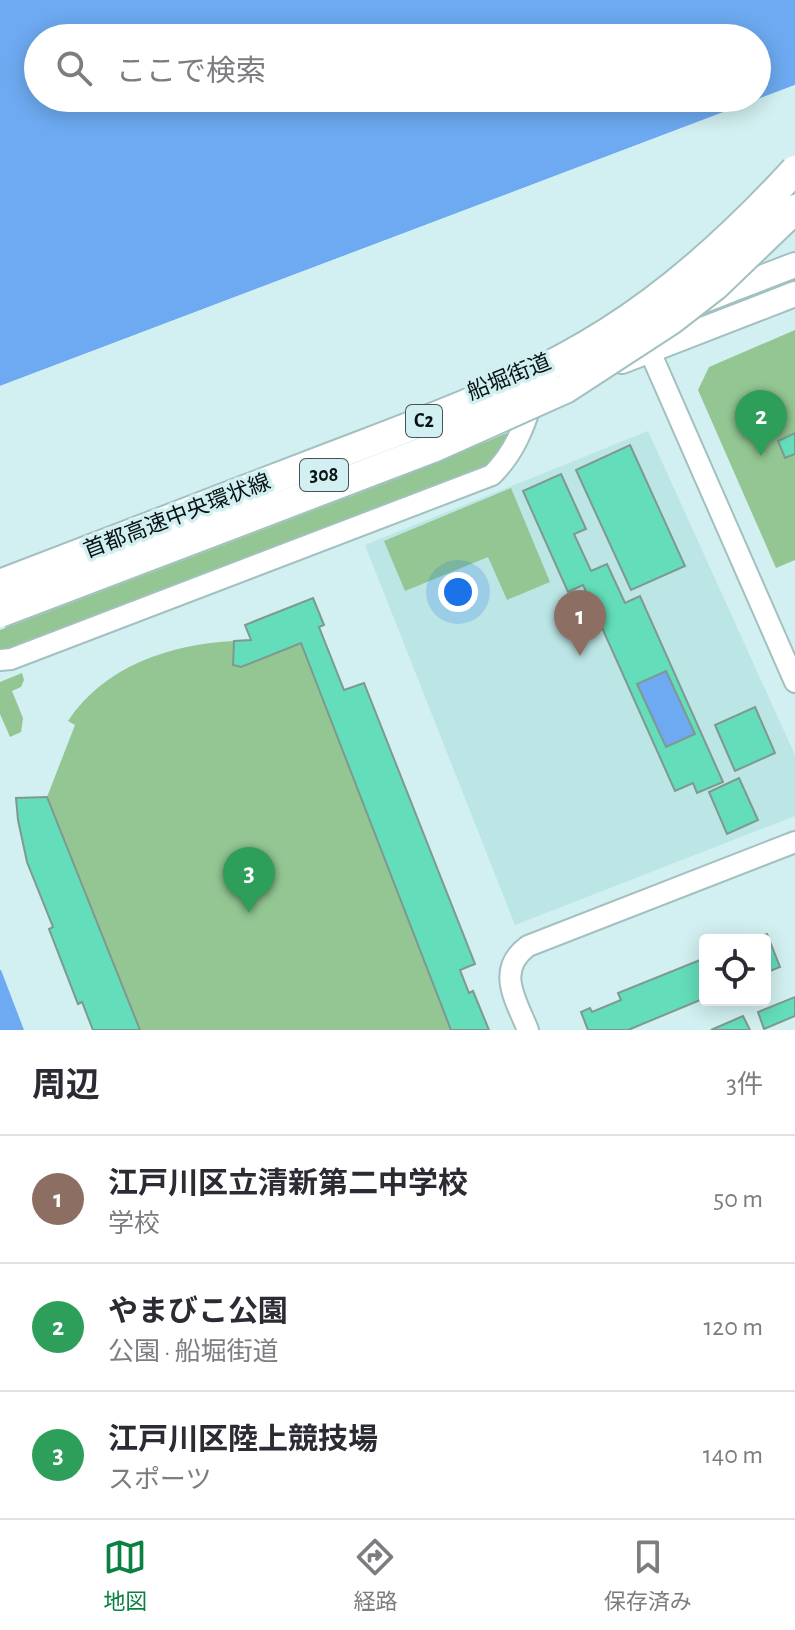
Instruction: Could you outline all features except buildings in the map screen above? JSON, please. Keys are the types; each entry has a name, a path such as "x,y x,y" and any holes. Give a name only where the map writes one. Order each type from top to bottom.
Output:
{"highway":[{"name":"首都高速中央環状線","path":"0,584 451,410 505,388 560,360 609,332 655,300 746,221 795,170"},
{"name":"首都高速中央環状線","path":"0,613 433,448 554,395 671,320 716,285 795,209"}],"main road":[{"name":"船堀街道","path":"0,575 795,265"},
{"name":"船堀街道","path":"0,602 795,294"}],"street":[{"path":"639,325 795,682"},
{"path":"0,660 11,659 492,475 508,458 523,429 535,394"},
{"path":"528,1030 511,988 509,973 519,953 528,946 795,842"}],"shaded area":[{"path":"648,431 795,755 795,816 515,925 365,545"}],"green space":[{"path":"795,330 795,560 776,568 698,390 709,367"},
{"path":"514,430 499,457 487,467 11,649 0,648 0,630 404,476"},
{"path":"511,488 550,582 507,600 488,557 405,591 384,541"},
{"path":"234,641 233,665 241,667 301,643 451,1030 140,1030 47,797 75,725 68,721 100,686 120,672 163,653"},
{"path":"22,673 24,680 21,687 12,691 23,718 21,732 10,737 0,714 0,682"}],"water":[{"path":"0,0 795,0 795,85 771,94 771,24 24,24 24,112 724,112 0,386"},
{"path":"666,671 695,734 666,747 637,684"},
{"path":"1,970 24,1030 0,1030"}],"pier":[{"path":"795,85 795,89 771,98 771,94"},
{"path":"724,112 734,112 0,390 0,386"}],"place":[{"name":"やまびこ公園","path":"761,456"},
{"name":"江戸川区立清新第二中学校","path":"580,656"},
{"name":"江戸川区陸上競技場","path":"249,913"}]}
